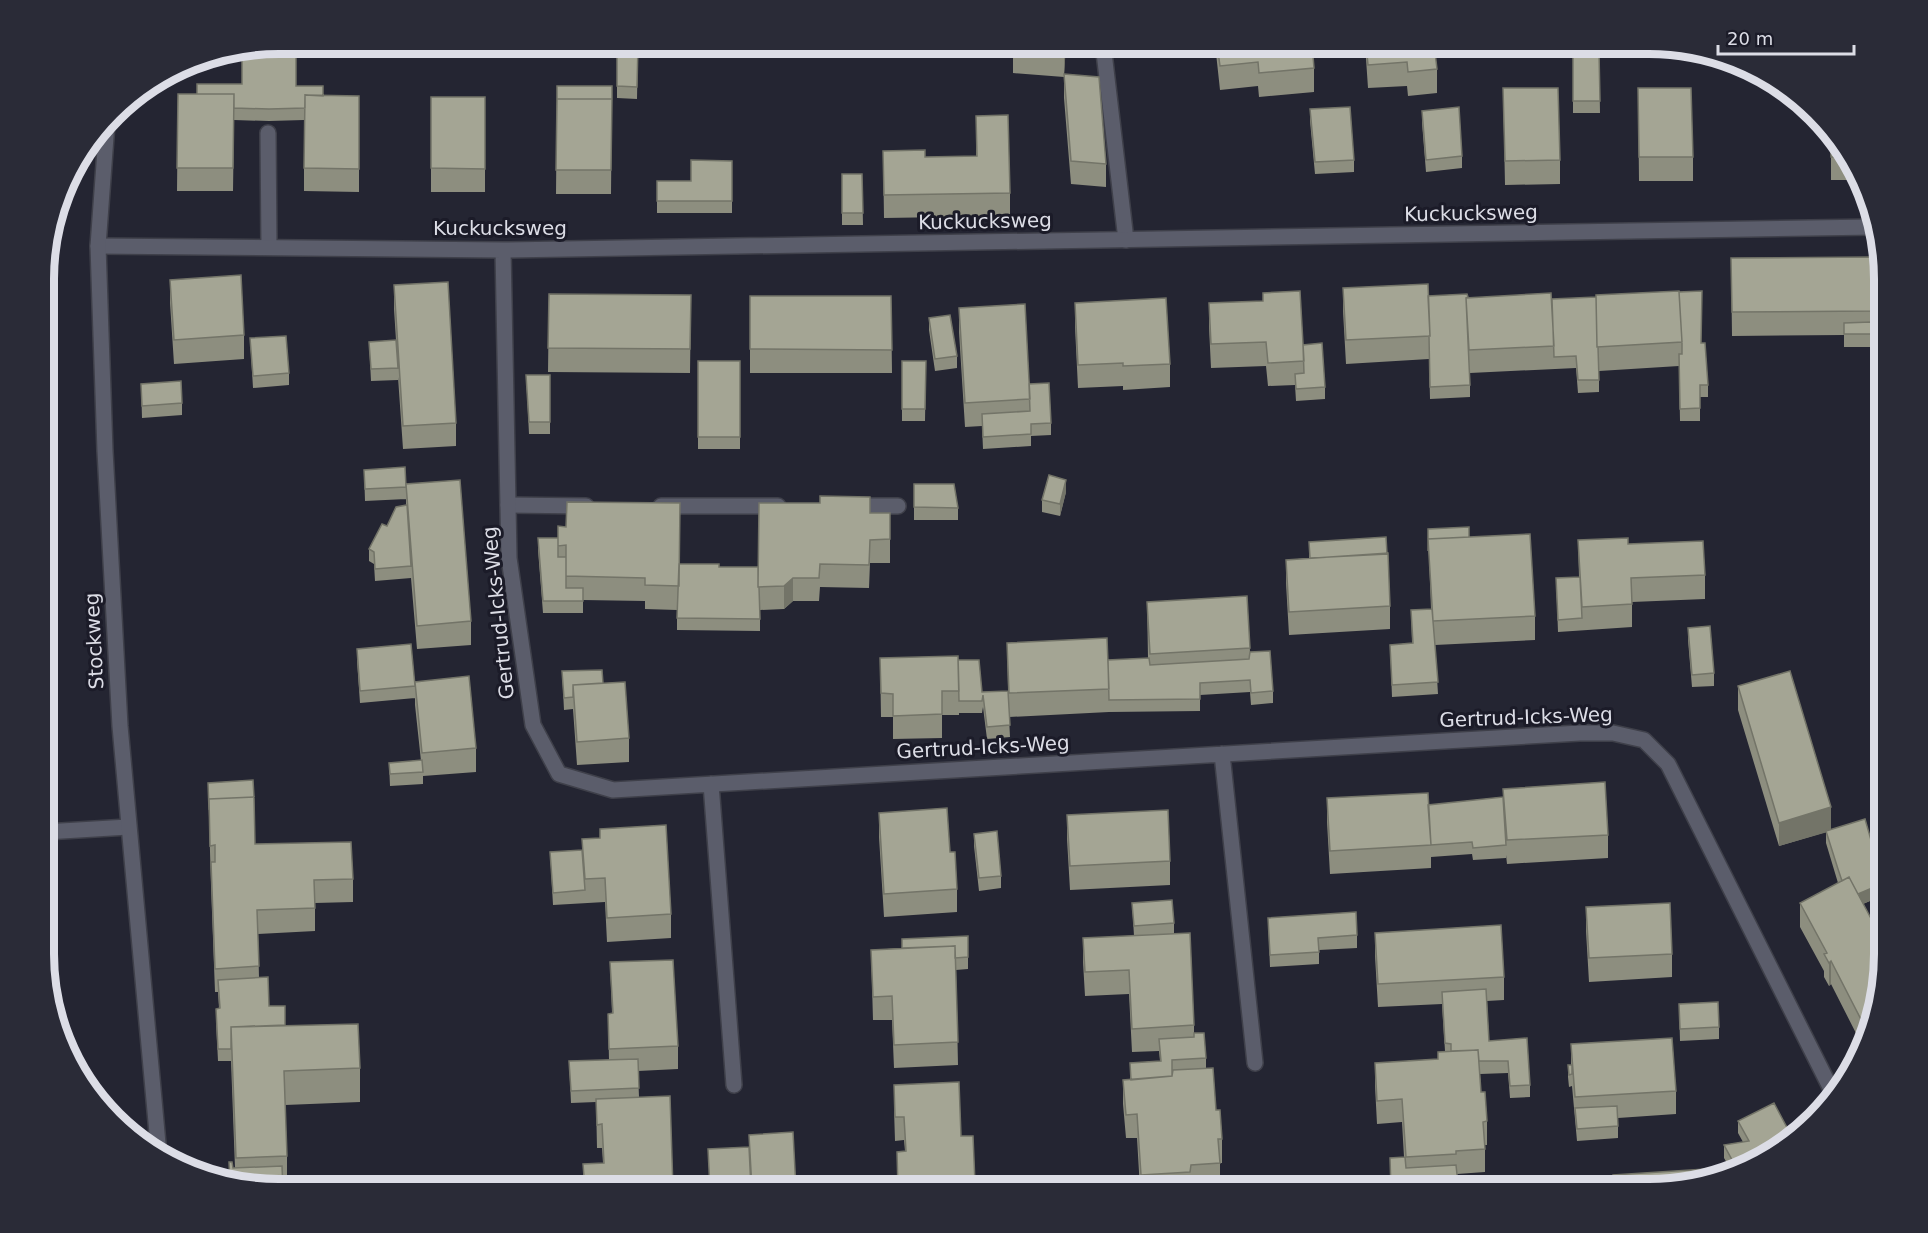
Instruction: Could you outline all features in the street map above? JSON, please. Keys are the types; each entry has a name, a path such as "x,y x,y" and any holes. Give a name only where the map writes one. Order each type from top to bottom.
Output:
{"street":[{"path":"1104,54 1126,240"},
{"path":"268,133 269,247"},
{"name":"Stockweg","path":"106,135 98,246 103,416 128,827 158,1144"},
{"name":"Kuckucksweg","path":"98,246 503,250 1868,227"},
{"name":"Gertrud-Icks-Weg","path":"503,250 509,558 533,725 560,774 613,790 1580,733 1613,733 1644,740 1668,764 1830,1088"},
{"path":"508,505 602,506"},
{"path":"650,506 792,506"},
{"path":"839,506 898,506"},
{"path":"1222,754 1255,1063"},
{"path":"711,784 734,1085"},
{"path":"54,831 128,827"}],"building":[{"path":"264,54 296,54 296,86 323,86 323,96 305,95 305,108 269,109 234,108 234,94 197,94 197,84 242,84 242,57"},
{"path":"617,54 638,54 637,87 617,86"},
{"path":"1218,54 1313,54 1314,68 1259,73 1258,62 1220,66"},
{"path":"1367,54 1435,54 1437,69 1408,72 1407,62 1368,65"},
{"path":"1573,54 1599,54 1600,101 1573,101"},
{"path":"1064,74 1099,77 1106,164 1071,161"},
{"path":"557,86 612,86 612,99 557,99"},
{"path":"1503,88 1558,88 1560,160 1505,161"},
{"path":"1638,88 1691,88 1693,157 1639,157"},
{"path":"178,94 234,94 233,168 177,168"},
{"path":"305,95 359,96 359,169 304,168"},
{"path":"431,97 485,97 485,169 431,168"},
{"path":"557,99 612,99 611,170 556,170"},
{"path":"1350,107 1354,160 1315,162 1310,109"},
{"path":"1459,107 1462,156 1426,160 1422,111"},
{"path":"1008,115 1010,193 884,195 883,151 925,150 925,157 977,156 976,116"},
{"path":"1831,146 1838,157 1831,157"},
{"path":"691,160 732,161 732,201 657,201 657,181 691,181"},
{"path":"842,174 862,174 863,213 842,213"},
{"path":"1872,257 1873,311 1732,312 1731,258"},
{"path":"241,275 244,335 174,340 170,280"},
{"path":"448,282 456,423 403,426 394,285"},
{"path":"1428,284 1430,336 1346,340 1343,288"},
{"path":"1300,291 1304,361 1268,363 1266,342 1211,344 1209,303 1263,301 1263,293"},
{"path":"1679,291 1682,342 1597,347 1596,295"},
{"path":"1702,291 1701,343 1705,343 1708,385 1700,385 1700,408 1680,409 1679,354 1682,354 1682,342 1679,292"},
{"path":"1551,293 1554,346 1469,350 1466,298"},
{"path":"549,294 691,295 690,349 548,348"},
{"path":"1467,294 1470,385 1430,387 1428,296"},
{"path":"750,296 891,296 892,350 750,349"},
{"path":"1596,297 1599,380 1578,380 1576,356 1554,357 1552,299"},
{"path":"1166,298 1170,364 1078,365 1075,303"},
{"path":"1025,304 1030,399 965,403 959,308"},
{"path":"950,315 957,356 935,359 929,318"},
{"path":"1871,322 1871,334 1844,334 1844,323"},
{"path":"286,336 289,373 253,376 250,338"},
{"path":"396,340 398,368 371,369 369,342"},
{"path":"1322,343 1325,387 1296,389 1295,374 1304,373 1303,345"},
{"path":"698,361 740,361 740,437 698,437"},
{"path":"902,361 926,361 925,409 902,409"},
{"path":"526,375 550,375 550,422 529,422"},
{"path":"181,381 182,403 142,406 141,384"},
{"path":"1049,383 1051,423 1031,424 1031,434 983,437 982,414 1030,411 1029,384"},
{"path":"405,467 406,487 365,489 364,470"},
{"path":"1049,475 1066,480 1060,504 1042,500"},
{"path":"460,480 471,621 417,626 406,484"},
{"path":"914,484 954,484 958,508 914,507"},
{"path":"820,496 870,497 870,513 890,513 890,539 870,540 869,565 820,564 819,578 793,578 784,586 758,587 759,503 820,503"},
{"path":"567,502 680,503 679,586 645,585 645,578 566,576 566,545 558,546 558,526 566,527"},
{"path":"407,505 411,566 375,569 374,552 369,549 382,524 387,526 396,507"},
{"path":"1469,527 1469,537 1428,539 1428,529"},
{"path":"1530,534 1535,616 1433,621 1428,539"},
{"path":"1386,537 1387,554 1310,558 1309,542"},
{"path":"538,538 558,538 558,557 566,557 566,588 583,588 583,601 543,601"},
{"path":"1628,538 1628,544 1703,541 1705,575 1631,578 1632,604 1582,607 1578,540"},
{"path":"1388,553 1390,606 1289,612 1286,560"},
{"path":"679,564 758,567 760,619 677,618"},
{"path":"1580,577 1582,618 1558,620 1556,578"},
{"path":"1247,596 1250,648 1150,654 1147,602"},
{"path":"1432,609 1438,682 1392,685 1390,645 1413,643 1411,610"},
{"path":"1710,626 1714,673 1692,675 1688,628"},
{"path":"1107,638 1109,689 1009,693 1007,643"},
{"path":"411,644 415,686 360,691 357,649"},
{"path":"1270,651 1273,691 1251,693 1250,680 1200,683 1200,699 1109,700 1108,660 1149,658 1150,665 1249,659 1250,652"},
{"path":"958,656 959,691 942,691 942,714 893,716 893,694 881,693 880,658"},
{"path":"958,660 979,660 982,692 1008,691 1010,725 987,727 983,695 982,701 959,701"},
{"path":"602,670 603,683 573,685 573,697 564,698 562,671"},
{"path":"1790,671 1831,807 1779,823 1738,686"},
{"path":"469,676 476,748 422,753 415,682"},
{"path":"625,682 629,738 577,742 573,685"},
{"path":"422,760 423,772 390,774 389,763"},
{"path":"253,780 254,797 209,799 209,810 208,783"},
{"path":"1605,782 1608,835 1507,840 1503,789"},
{"path":"1428,793 1431,845 1330,851 1327,798"},
{"path":"254,797 255,844 351,842 353,879 314,880 315,908 257,910 259,966 215,969 211,862 215,862 215,845 210,846 209,799"},
{"path":"1503,797 1506,845 1473,848 1472,842 1431,845 1428,805"},
{"path":"947,808 950,852 955,852 957,889 884,894 879,813"},
{"path":"1168,810 1170,861 1070,866 1067,815"},
{"path":"1865,819 1874,850 1874,887 1858,894 1849,877 1842,881 1826,831"},
{"path":"666,825 671,914 607,918 605,878 585,879 582,839 600,838 600,829"},
{"path":"997,831 1001,876 979,878 974,834"},
{"path":"582,850 585,890 553,893 550,852"},
{"path":"1849,877 1874,924 1874,969 1870,998 1863,1023 1831,961 1829,963 1824,954 1827,953 1800,903"},
{"path":"1172,900 1174,923 1134,926 1132,903"},
{"path":"1670,903 1672,954 1589,958 1586,907"},
{"path":"1356,912 1357,935 1318,938 1319,952 1270,955 1268,918"},
{"path":"1501,925 1504,977 1378,984 1375,933"},
{"path":"1190,933 1194,1025 1132,1029 1129,970 1085,972 1083,938"},
{"path":"968,936 968,957 955,958 955,946 902,948 902,939"},
{"path":"955,946 958,1042 894,1045 892,996 873,997 871,950"},
{"path":"673,960 678,1046 609,1049 608,1014 613,1013 610,962"},
{"path":"268,977 269,1006 285,1006 285,1025 231,1027 231,1049 218,1049 216,1009 220,1008 218,980"},
{"path":"1486,989 1489,1041 1527,1038 1530,1085 1510,1086 1508,1061 1479,1061 1478,1050 1451,1051 1451,1044 1445,1043 1442,992"},
{"path":"1718,1002 1719,1027 1680,1029 1679,1004"},
{"path":"358,1024 360,1068 284,1071 287,1156 236,1158 231,1027"},
{"path":"1194,1033 1204,1033 1206,1058 1172,1060 1172,1076 1131,1080 1130,1063 1161,1061 1159,1039 1194,1037"},
{"path":"1672,1038 1676,1091 1575,1097 1571,1044"},
{"path":"1478,1050 1481,1092 1485,1092 1487,1121 1483,1122 1485,1149 1456,1151 1456,1154 1406,1157 1402,1099 1377,1101 1375,1063 1438,1059 1438,1052"},
{"path":"638,1059 639,1088 571,1091 569,1061"},
{"path":"1568,1065 1572,1065 1572,1074 1569,1075"},
{"path":"1213,1068 1216,1110 1220,1110 1222,1139 1218,1139 1220,1163 1191,1165 1190,1172 1141,1175 1137,1114 1126,1115 1123,1080 1172,1076 1173,1070"},
{"path":"959,1082 961,1136 973,1136 975,1179 898,1179 897,1152 906,1151 904,1117 895,1117 894,1085"},
{"path":"670,1096 673,1179 584,1179 583,1164 604,1163 602,1124 597,1125 596,1099"},
{"path":"1774,1103 1789,1131 1762,1149 1734,1163 1724,1145 1749,1141 1738,1121"},
{"path":"1617,1106 1618,1126 1577,1129 1575,1108"},
{"path":"793,1132 795,1179 751,1179 749,1135"},
{"path":"749,1147 751,1179 710,1179 708,1149"},
{"path":"1405,1157 1406,1168 1456,1165 1457,1179 1391,1179 1390,1158"},
{"path":"229,1162 232,1162 233,1168 282,1166 283,1179 264,1179 230,1173"},
{"path":"1716,1168 1693,1175 1664,1179 1613,1179 1613,1175"}]}
